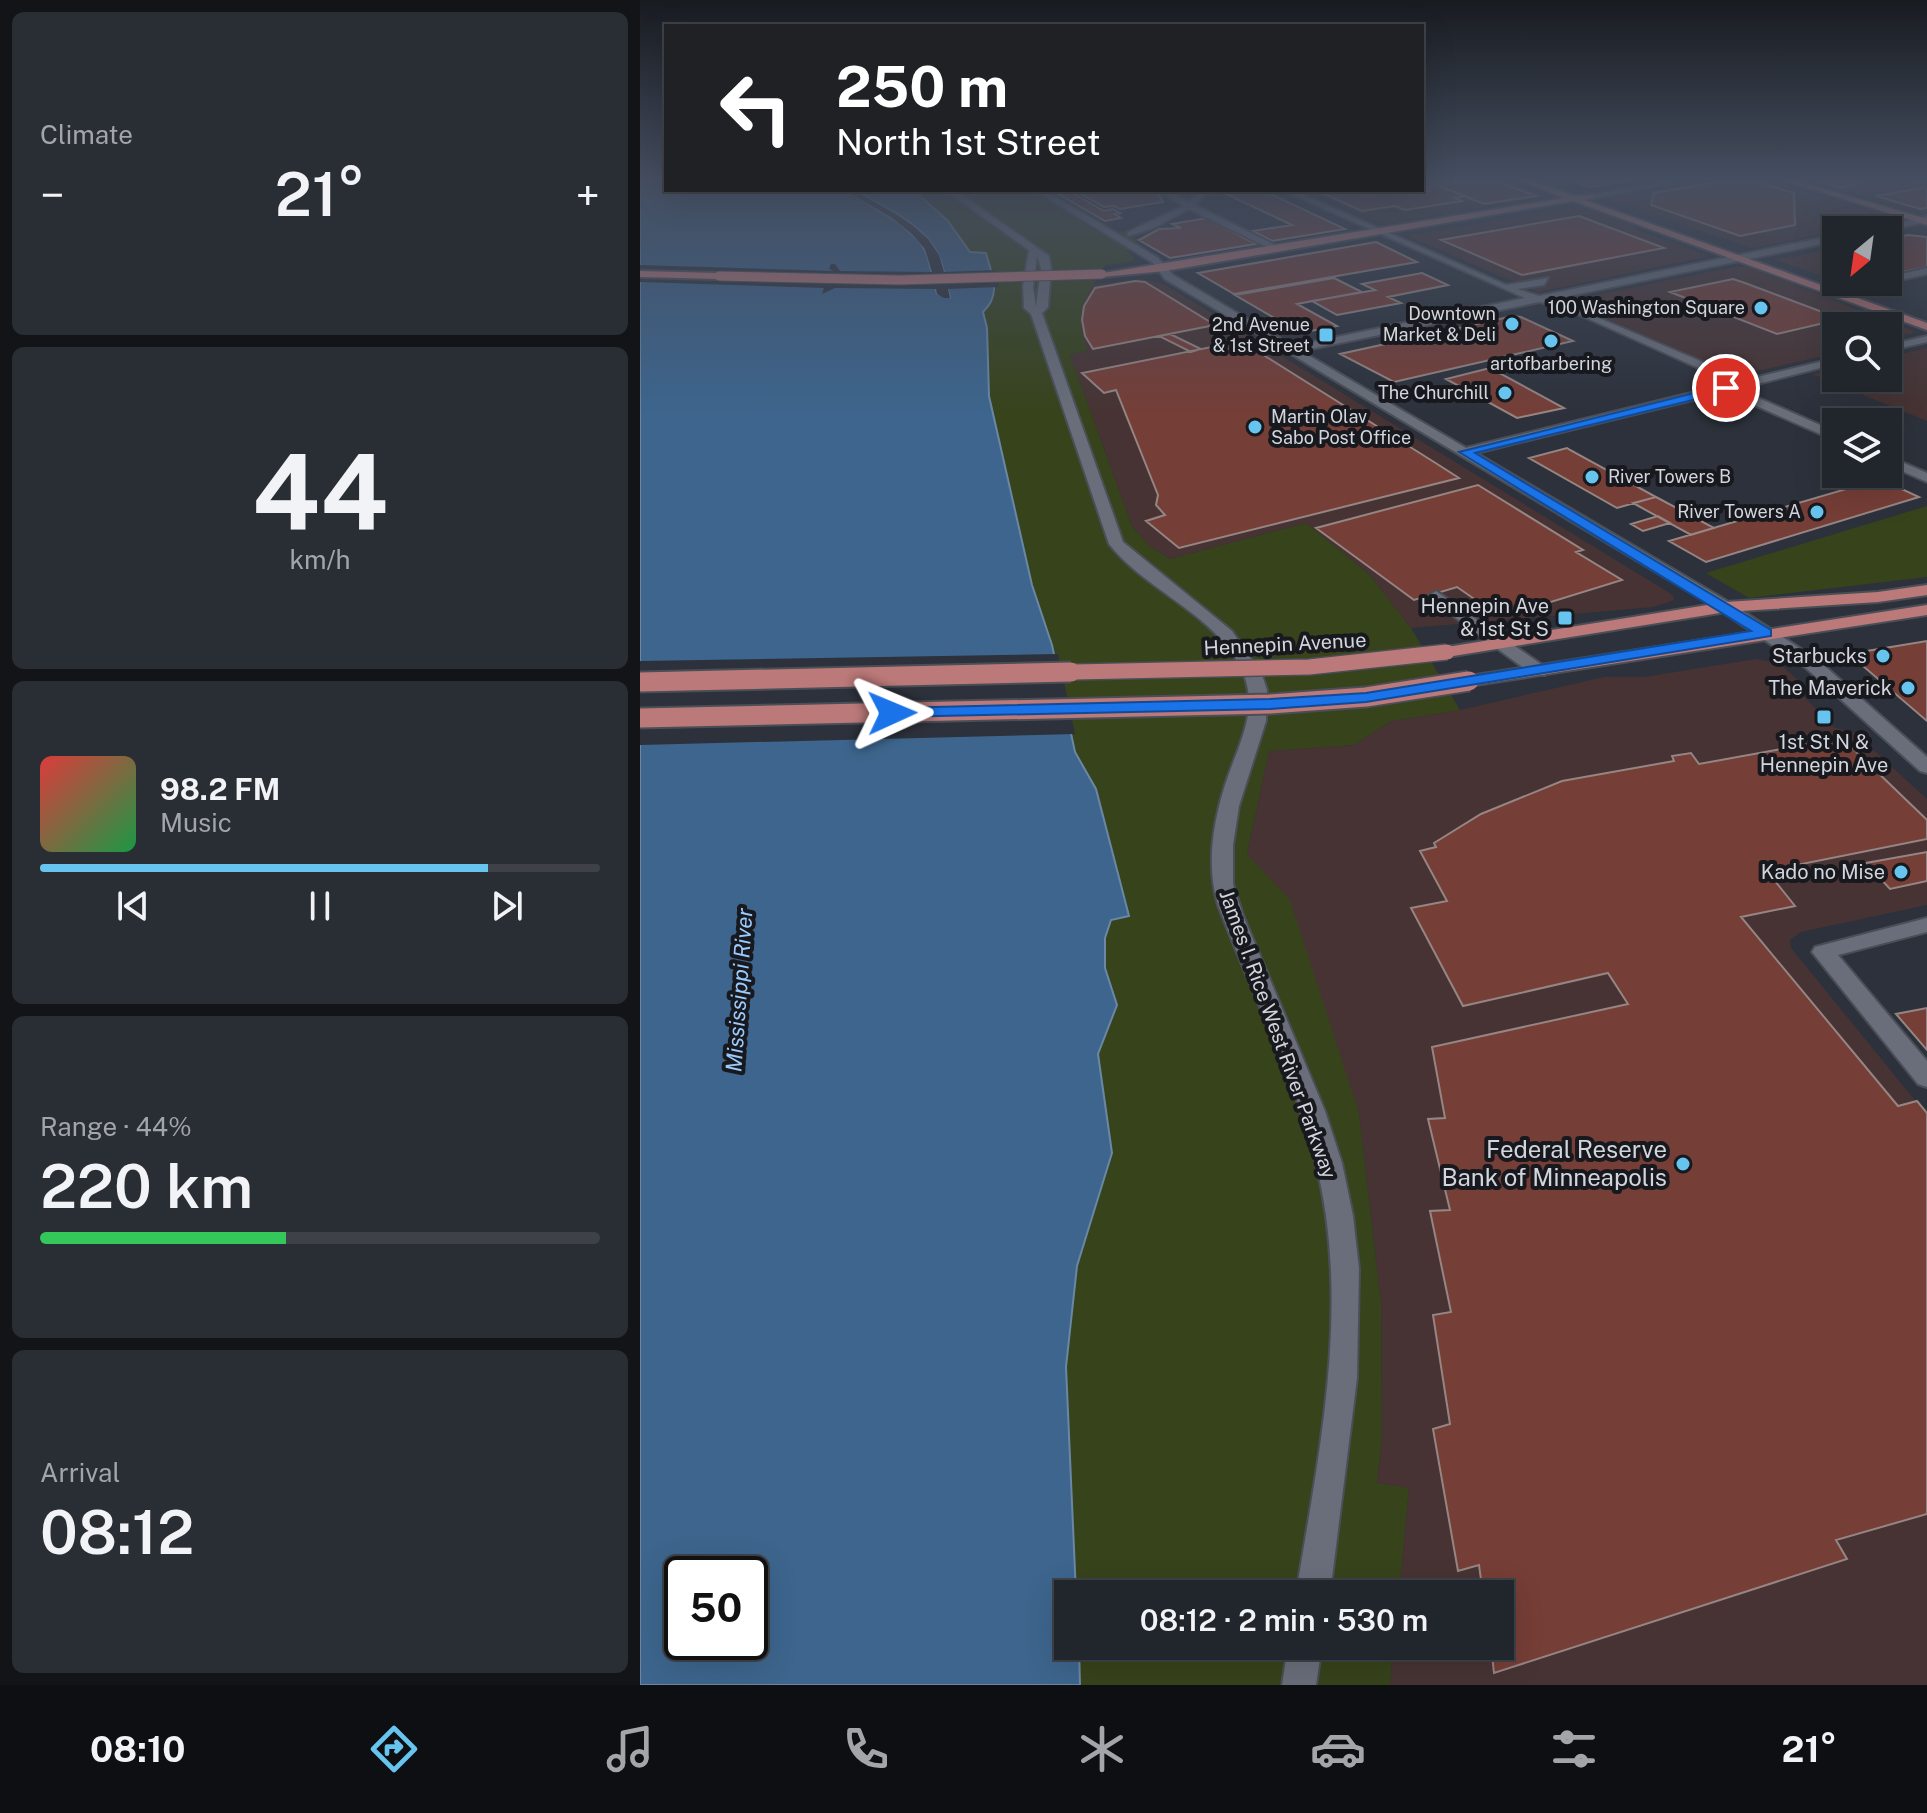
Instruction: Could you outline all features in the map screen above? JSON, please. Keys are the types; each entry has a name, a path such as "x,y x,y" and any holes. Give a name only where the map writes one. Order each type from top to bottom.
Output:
{"main road":[{"path":"640,274 886,280 1102,274 1227,258"},
{"path":"1740,258 1927,327"},
{"path":"1762,258 1822,279"},
{"path":"1868,296 1927,317"},
{"name":"Hennepin Avenue","path":"640,682 1309,667 1398,660 1726,607 1878,597 1927,590"},
{"path":"640,718 1270,704 1366,697 1927,610"}],"street":[{"name":"James I. Rice West River Parkway","path":"1032,258 1029,308 1036,312 1116,544 1134,564 1210,616 1231,636 1255,679 1258,716 1231,794 1225,826 1223,885 1329,1162 1343,1237 1345,1318 1340,1393 1315,1580"},
{"path":"1152,258 1165,268 1169,277 1726,607 1812,664 1927,767"},
{"path":"1437,258 1505,288 1563,304 1745,384"},
{"path":"1293,349 1740,258"},
{"path":"1620,271 1637,278"},
{"path":"1902,277 1927,271"},
{"path":"1505,288 1524,284"},
{"path":"1902,345 1927,339"},
{"path":"1465,452 1822,365"},
{"path":"1726,388 1822,431"},
{"path":"1902,466 1927,478"},
{"path":"1436,596 1539,671"},
{"path":"1927,925 1823,952 1927,1078"},
{"path":"1299,1685 1303,1660"}],"shaded area":[{"path":"1458,258 1702,258 1538,292"},
{"path":"1822,258 1822,276 1774,259"},
{"path":"1739,266 1864,312 1822,312 1822,356 1735,376 1567,301"},
{"path":"1141,279 1162,283 1673,595 1674,600 1653,607 1411,628 1370,575 1306,523 1170,559 1149,546 1132,526 1070,355 1088,350 1080,332 1081,307 1093,284"},
{"path":"1902,327 1916,332 1902,336"},
{"path":"1927,348 1927,421 1902,411 1902,408 1856,392 1902,392 1902,354"},
{"name":"Federal Reserve Bank of Minneapolis","path":"1756,659 1779,663 1800,682 1799,691 1833,727 1855,733 1927,799 1927,905 1801,932 1790,940 1791,948 1927,1115 1927,1685 1390,1685 1392,1660 1514,1660 1514,1580 1400,1580 1409,1488 1377,1483 1382,1436 1381,1303 1359,1113 1247,854 1269,751 1353,745 1392,721 1460,710 1604,677 1644,677"}],"green space":[{"path":"987,258 1135,258 1131,262 1105,265 1087,296 1081,315 1088,350 1070,355 1132,526 1149,546 1170,559 1306,523 1370,575 1411,628 1460,710 1392,721 1353,745 1269,751 1247,854 1290,900 1359,1113 1381,1303 1382,1436 1377,1483 1409,1488 1400,1580 1075,1580 1066,1368 1077,1266 1112,1153 1098,1054 1117,1005 1105,968 1105,938 1111,920 1129,916 1096,789 1075,752 1052,645 1032,585 989,396 987,328 983,312 992,299 994,285"},
{"path":"1927,506 1927,577 1749,598 1706,573"},
{"path":"1079,1660 1392,1660 1390,1685 1080,1685"}],"water":[{"name":"Mississippi River","path":"640,258 928,258 937,294 950,297 939,258 987,258 994,284 992,298 983,312 987,328 989,396 1032,585 1052,645 1075,752 1096,789 1129,916 1111,920 1105,938 1105,968 1117,1005 1098,1054 1112,1153 1077,1266 1066,1367 1075,1580 1054,1580 1054,1660 1079,1660 1080,1685 640,1685"}],"pier":[{"path":"928,258 940,258 944,272 995,270 999,287 948,289 950,298 944,298 937,294 936,289 835,288 822,294 824,288 640,282 640,265 834,271 829,269 831,264 835,264 840,271 932,272"},
{"path":"1058,654 1075,734 640,745 640,661"}],"building":[{"path":"1286,258 1408,258 1417,262 1234,294 1198,273"},
{"path":"1482,258 1613,258 1522,275"},
{"path":"1902,258 1927,258 1927,267 1902,272"},
{"path":"1422,273 1448,285 1388,297 1401,303 1337,315 1312,301 1375,290 1362,284"},
{"path":"1334,278 1362,292 1297,304 1337,326 1300,333 1235,295"},
{"name":"100 Washington Square","path":"1733,279 1822,312 1822,323 1777,334 1670,292"},
{"path":"1145,282 1215,325 1093,349 1085,336 1082,320 1084,306 1095,288"},
{"path":"1513,316 1573,341 1394,382 1340,354"},
{"path":"1170,334 1201,349 1191,352 1159,336"},
{"name":"Martin Olav Sabo Post Office","path":"1241,341 1459,478 1179,548 1146,521 1165,515 1156,505 1158,495 1116,390 1104,393 1082,373"},
{"name":"The Churchill","path":"1492,369 1564,408 1517,418 1446,379"},
{"name":"River Towers B","path":"1567,448 1656,497 1617,508 1529,458"},
{"path":"1478,485 1583,550 1576,552 1622,580 1525,610 1520,607 1496,614 1457,587 1414,600 1316,528"},
{"name":"River Towers A","path":"1849,488 1900,488 1919,497 1706,562 1669,541"},
{"path":"1656,497 1714,528 1691,535 1633,503"},
{"path":"1658,516 1670,523 1643,531 1631,524"},
{"name":"The Maverick","path":"1927,641 1927,721 1849,654"},
{"name":"Federal Reserve Bank of Minneapolis","path":"1842,738 1927,820 1927,839 1767,871 1795,906 1741,917 1898,1106 1917,1101 1927,1113 1927,1514 1836,1540 1847,1559 1494,1673 1493,1660 1514,1660 1514,1580 1481,1580 1479,1565 1458,1571 1433,1429 1450,1424 1433,1315 1451,1312 1430,1211 1450,1210 1428,1119 1445,1118 1432,1047 1628,1004 1608,973 1463,1006 1411,908 1447,901 1420,851 1436,847 1434,843 1481,814 1562,781 1674,761 1672,756 1691,753 1699,764"},
{"name":"Kado no Mise","path":"1927,852 1927,881 1890,889 1866,863"},
{"path":"1927,1008 1927,1050 1896,1014"}],"place":[{"name":"100 Washington Square","path":"1761,308"},
{"name":"Downtown Market & Deli","path":"1512,324"},
{"name":"2nd Avenue & 1st Street","path":"1326,335"},
{"name":"artofbarbering","path":"1551,341"},
{"name":"The Churchill","path":"1505,393"},
{"name":"Martin Olav Sabo Post Office","path":"1255,427"},
{"name":"River Towers B","path":"1592,477"},
{"name":"River Towers A","path":"1817,512"},
{"name":"Hennepin Ave & 1st St S","path":"1565,618"},
{"name":"Starbucks","path":"1883,656"},
{"name":"The Maverick","path":"1908,688"},
{"name":"1st St N & Hennepin Ave","path":"1824,717"},
{"name":"Kado no Mise","path":"1901,872"},
{"name":"Federal Reserve Bank of Minneapolis","path":"1683,1164"}],"route":[{"path":"892,713 1304,703 1424,689 1765,633 1710,597 1465,452 1726,388"}]}
